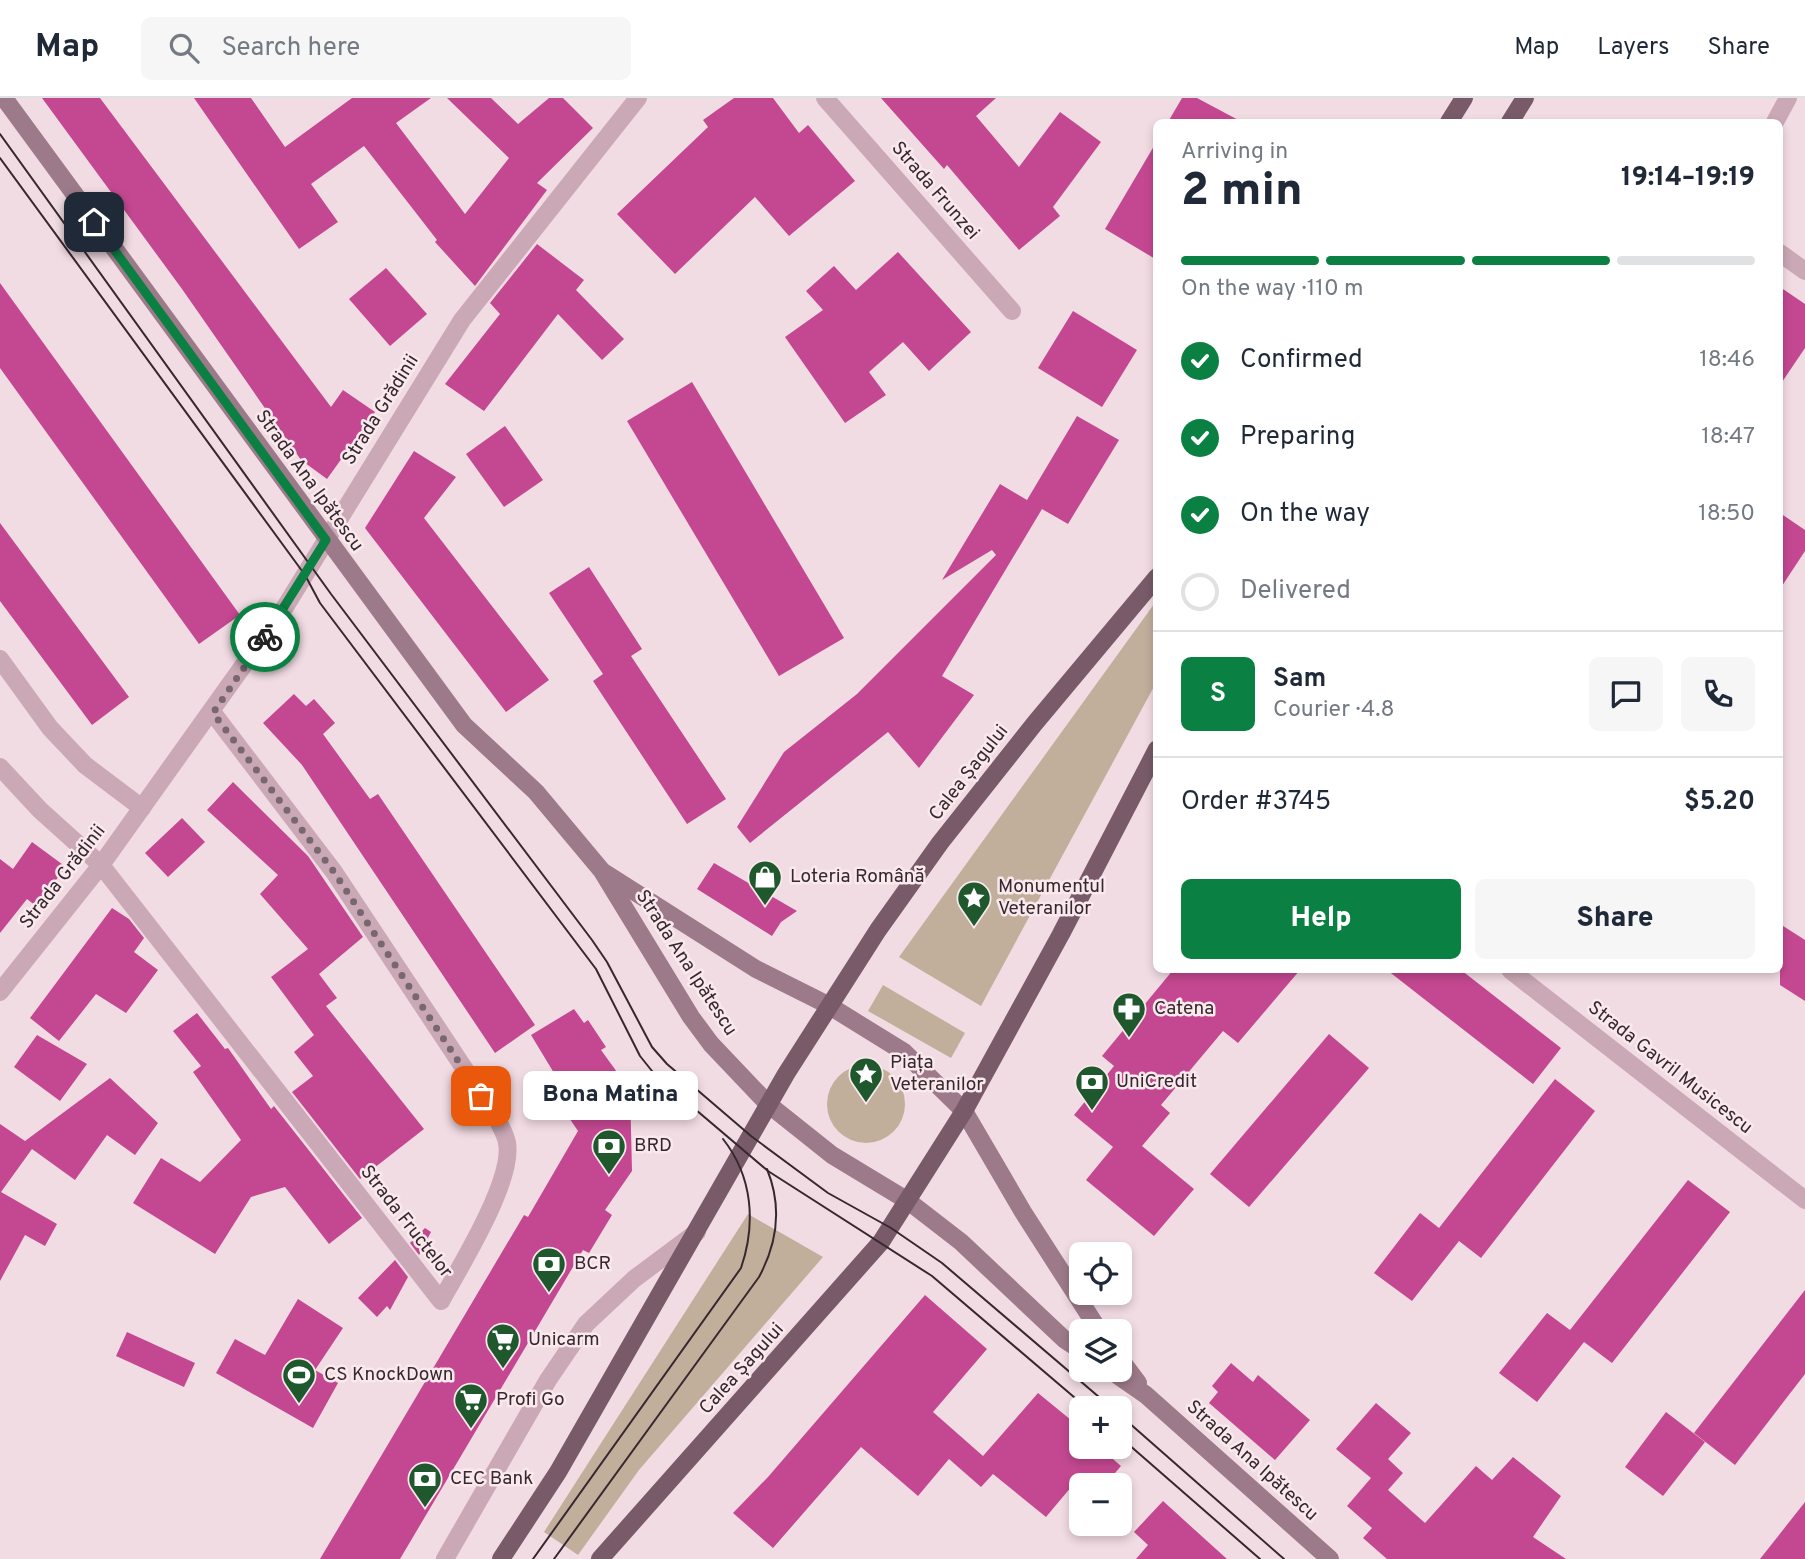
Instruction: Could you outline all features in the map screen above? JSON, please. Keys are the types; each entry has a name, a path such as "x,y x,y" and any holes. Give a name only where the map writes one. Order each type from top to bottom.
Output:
{"main road":[{"path":"1451,119 1464,98"},
{"path":"1512,119 1525,98"},
{"name":"Calea Șagului","path":"828,1005 940,843 1153,582"},
{"path":"908,1202 964,1111 1153,757"},
{"path":"501,1559 558,1472 768,1104 828,1005"},
{"name":"Calea Șagului","path":"600,1559 849,1281 908,1202"}],"street":[{"name":"Strada Ana Ipătescu","path":"4,98 464,725 536,792 602,871 691,1017 711,1044 768,1104"},
{"name":"Strada Grădinii","path":"0,992 101,865 213,713 285,607 462,320 638,98"},
{"name":"Strada Frunzei","path":"825,98 1012,311"},
{"path":"1777,119 1788,98"},
{"path":"1783,255 1805,271"},
{"path":"0,659 50,728 85,765 142,808"},
{"name":"Strada Fructelor","path":"0,767 40,810 101,865 442,1301 485,1220 505,1168 507,1143 496,1118 334,872 213,713"},
{"name":"Strada Ana Ipătescu","path":"602,871 756,969 828,1005"},
{"name":"Strada Gavril Musicescu","path":"1514,973 1805,1200"},
{"path":"828,1005 904,1052 964,1111 1023,1212 1092,1319"},
{"path":"768,1104 832,1155 908,1202 961,1242 1069,1343"},
{"path":"445,1559 548,1380 586,1324 634,1279 696,1232"},
{"name":"Strada Ana Ipătescu","path":"1132,1376 1146,1395"},
{"name":"Strada Ana Ipătescu","path":"1127,1382 1146,1395 1330,1559"}],"shaded area":[{"path":"1153,606 1153,688 981,1006 899,957"},
{"path":"883,985 965,1033 951,1058 868,1011"},
{"path":"858,1065 874,1065 888,1071 899,1082 905,1096 905,1112 899,1126 888,1137 874,1143 858,1143 844,1137 833,1126 827,1112 827,1096 833,1082 844,1071"},
{"path":"748,1214 823,1257 639,1470 578,1555 544,1532"}],"building":[{"path":"42,98 100,98 331,407 343,390 375,412 327,479 301,460 182,289"},
{"path":"194,98 251,98 285,147 352,98 431,98 396,123 465,214 509,158 447,98 491,98 518,124 549,98 563,98 593,128 537,183 547,190 475,286 435,242 437,240 364,146 311,184 338,222 299,249"},
{"path":"734,98 773,98 799,133 808,125 855,181 789,236 755,197 675,274 617,214 708,127 703,120"},
{"path":"881,98 996,98 976,116 1019,167 1060,112 1101,142 1053,207 1060,216 1019,250 947,165 944,169"},
{"path":"1182,98 1197,98 1236,119 1170,119"},
{"path":"1153,148 1153,258 1105,229"},
{"path":"537,244 584,280 576,290 624,339 602,360 558,314 484,411 445,384 500,314 490,303"},
{"path":"898,252 971,332 929,371 903,342 869,372 886,395 845,423 785,337 823,310 806,291 834,266 856,290"},
{"path":"386,268 427,314 390,346 349,299"},
{"path":"0,283 240,615 199,644 0,368"},
{"path":"1783,289 1805,304 1805,348 1783,381"},
{"path":"1073,311 1137,350 1102,407 1038,368"},
{"path":"692,382 844,638 779,676 627,421"},
{"path":"1077,416 1119,440 1068,524 1042,509 942,676 974,695 919,768 888,732 750,843 737,827 784,752 857,694 996,555 992,550 942,580 1000,484 1027,500"},
{"path":"505,426 543,480 504,507 466,454"},
{"path":"414,451 456,477 424,518 549,680 506,712 365,528"},
{"path":"1783,515 1805,530 1805,551 1783,584"},
{"path":"0,523 129,697 92,725 0,601"},
{"path":"589,567 642,649 631,656 726,799 687,824 593,681 603,674 549,593"},
{"path":"294,694 306,706 314,699 335,723 323,734 370,799 378,794 535,1025 495,1053 302,765 263,723"},
{"path":"233,782 308,856 363,937 319,974 337,998 326,1006 424,1129 360,1179 292,1092 313,1076 294,1052 314,1035 271,977 308,949 260,894 278,875 207,810"},
{"path":"182,818 205,842 168,877 145,853"},
{"path":"32,842 66,867 36,906 27,899 0,933 0,859 13,869"},
{"path":"714,863 797,911 781,922 772,936 697,889"},
{"path":"112,908 129,919 144,938 134,952 158,970 126,1013 96,994 59,1041 30,1018"},
{"path":"1783,926 1805,940 1805,1001 1780,985 1780,973 1783,973"},
{"path":"1171,973 1297,973 1238,1043 1223,1031 1161,1105 1170,1113 1142,1146 1194,1189 1154,1236 1086,1180 1113,1147 1074,1115 1114,1066 1102,1056"},
{"path":"1391,973 1465,973 1561,1048 1533,1084"},
{"path":"574,1009 584,1023 588,1020 606,1047 601,1050 630,1090 632,1171 605,1210 612,1215 589,1253 583,1250 400,1559 320,1559 524,1215 528,1217 578,1131 544,1081 554,1073 531,1035"},
{"path":"197,1013 225,1049 228,1048 271,1109 274,1106 362,1218 329,1244 285,1187 251,1197 215,1254 133,1203 161,1158 200,1182 241,1140 193,1072 201,1066 173,1031"},
{"path":"1329,1034 1369,1068 1249,1207 1210,1174"},
{"path":"37,1035 87,1064 60,1101 14,1067"},
{"path":"110,1078 158,1123 135,1155 107,1135 75,1180 32,1149 1,1192 57,1224 45,1246 25,1235 0,1281 0,1124 25,1141"},
{"path":"1555,1079 1595,1111 1481,1258 1459,1241 1412,1301 1374,1273 1420,1213 1439,1228"},
{"path":"1688,1180 1730,1212 1612,1363 1584,1342 1537,1402 1499,1373 1547,1313 1570,1330"},
{"path":"425,1228 431,1232 419,1255 410,1243"},
{"path":"395,1260 408,1277 390,1310 387,1306 377,1317 358,1298"},
{"path":"1805,1290 1805,1374 1735,1465 1694,1433"},
{"path":"925,1295 987,1349 933,1412 983,1456 1038,1393 1069,1418 1069,1459 1113,1459 1121,1466 1115,1473 1069,1473 1069,1490 1046,1517 993,1474 981,1487 949,1459 918,1496 861,1447 773,1548 733,1513 768,1477"},
{"name":"CS KnockDown","path":"298,1299 343,1328 315,1370 338,1383 313,1428 216,1373 235,1339 265,1355"},
{"path":"127,1332 195,1363 184,1387 116,1356"},
{"path":"1231,1363 1253,1382 1258,1375 1310,1420 1275,1460 1209,1403 1218,1392 1212,1386"},
{"path":"1376,1403 1411,1433 1388,1459 1403,1473 1388,1490 1425,1523 1476,1466 1492,1480 1513,1457 1561,1496 1533,1537 1566,1559 1387,1559 1363,1538 1372,1528 1347,1506 1371,1478 1336,1449"},
{"path":"1666,1412 1705,1442 1663,1496 1625,1467"},
{"path":"1163,1501 1227,1559 1136,1559 1148,1545 1134,1532"},
{"path":"1805,1502 1805,1559 1760,1559"}],"tram line":[{"path":"0,134 331,594 592,940 607,962 652,1047 667,1064 751,1136 828,1193 891,1228 942,1263 1098,1396"},
{"path":"0,158 305,575 320,603 596,969 640,1056 656,1076 768,1171 932,1276 1073,1396"},
{"path":"533,1559 741,1268 749,1235 749,1201 741,1169 723,1139"},
{"path":"554,1559 759,1277 770,1251 776,1224 775,1197 767,1169"},
{"path":"1132,1426 1284,1559"},
{"path":"1132,1447 1260,1559"}],"way so far":[{"path":"265,637 213,713 334,872 481,1096"}],"place":[{"name":"Loteria Română","path":"765,907"},
{"name":"Monumentul Veteranilor","path":"974,928"},
{"name":"Catena","path":"1129,1039"},
{"name":"Bona Matina","path":"481,1096"},
{"name":"Piața Veteranilor","path":"866,1104"},
{"name":"UniCredit","path":"1092,1112"},
{"name":"BRD","path":"609,1176"},
{"name":"BCR","path":"549,1294"},
{"name":"Unicarm","path":"503,1370"},
{"name":"CS KnockDown","path":"299,1405"},
{"name":"Profi Go","path":"471,1430"},
{"name":"CEC Bank","path":"425,1509"}],"route":[{"path":"94,222 326,540 265,637"}]}
